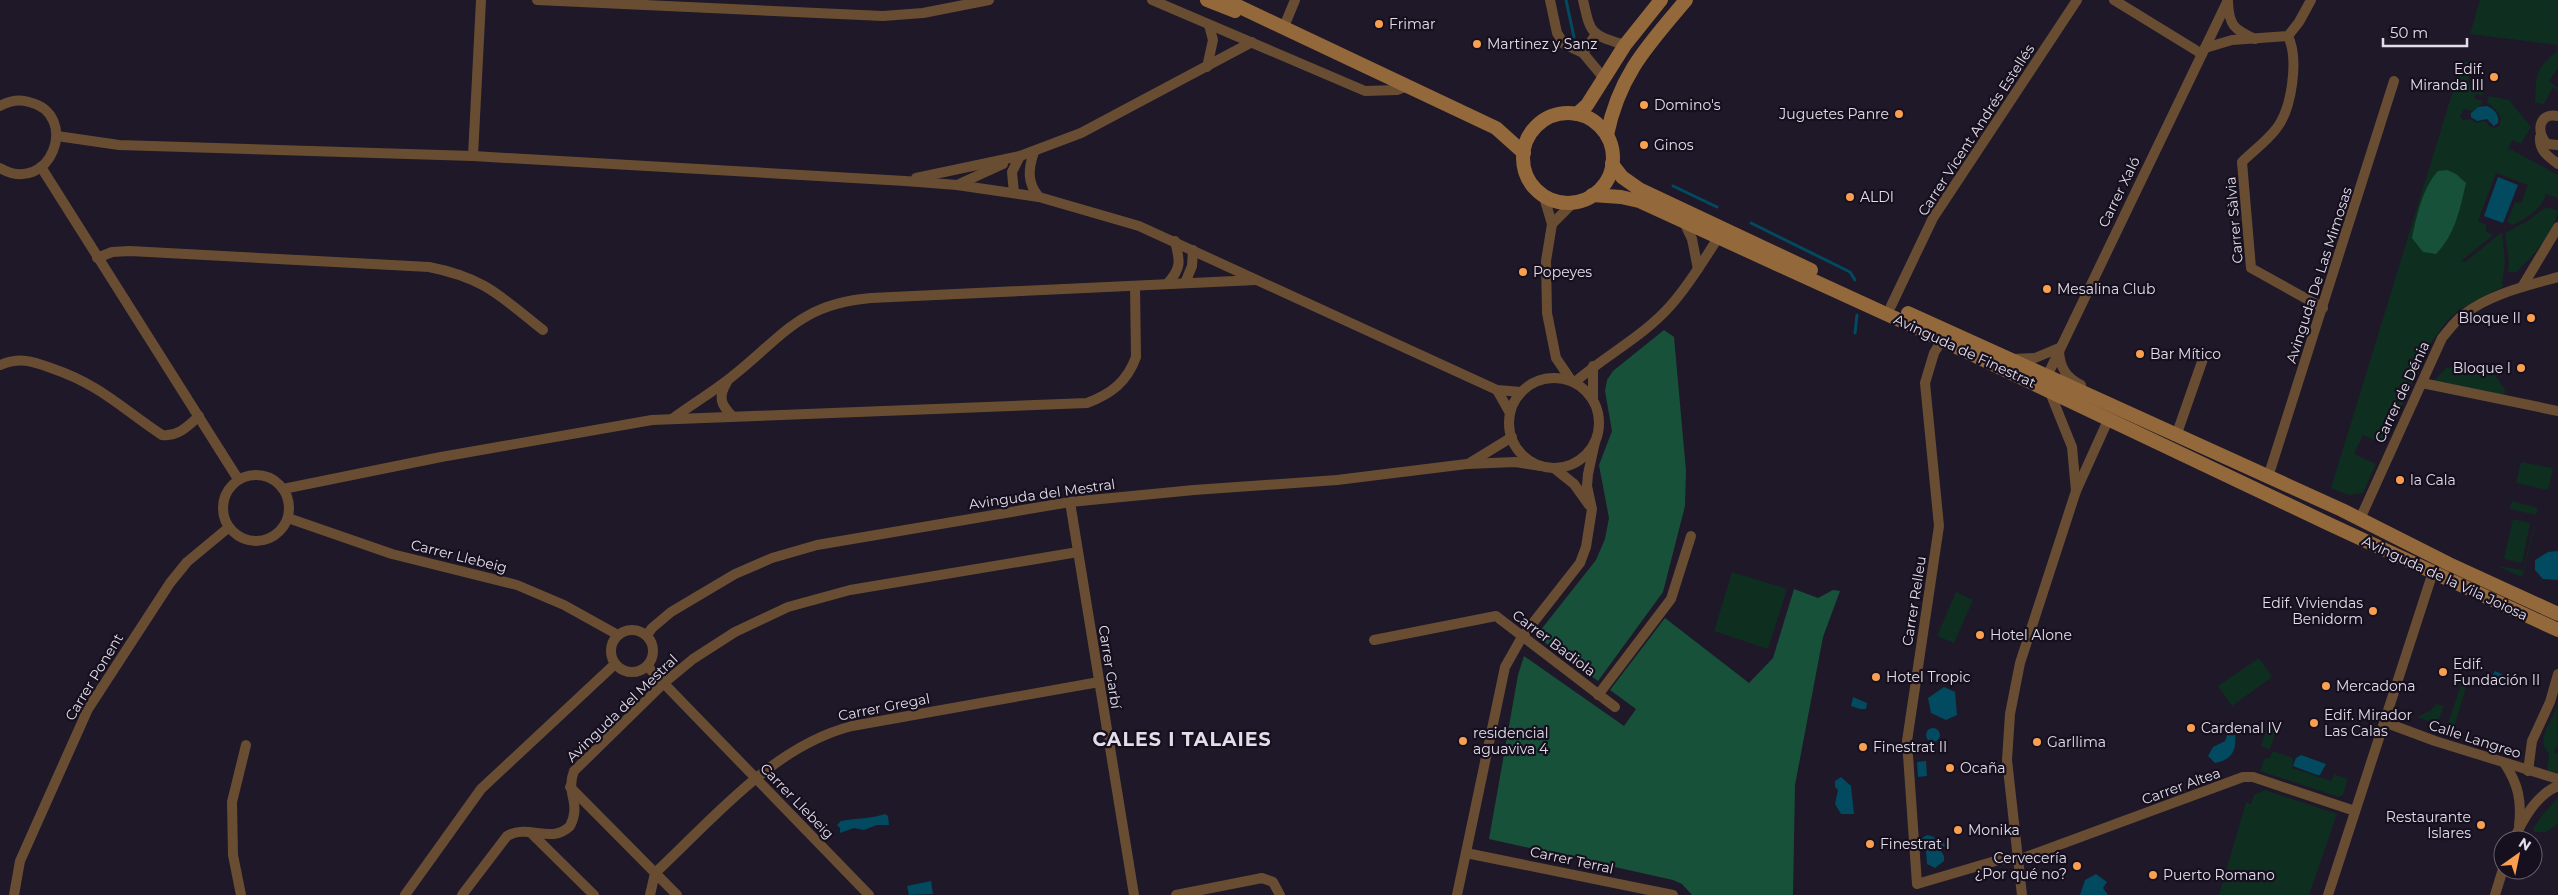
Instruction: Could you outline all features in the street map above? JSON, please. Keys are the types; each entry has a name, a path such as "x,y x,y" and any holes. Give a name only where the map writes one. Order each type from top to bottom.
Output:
{"main road":[{"path":"1207,0 1283,28 1496,128 1514,132 1534,129"},
{"path":"1226,0 1266,21"},
{"path":"1577,114 1587,105 1625,45 1661,0"},
{"path":"1607,135 1614,105 1629,72 1686,0"},
{"path":"1577,114 1595,122 1607,135 1612,150 1612,164 1608,179 1592,195 1574,202 1555,200 1543,194 1529,179 1525,168 1524,153 1528,139 1534,129 1554,115 1577,114"},
{"path":"1496,128 1524,153"},
{"name":"Avinguda de Finestrat","path":"1612,164 1622,177 1639,189 2007,358 2109,418 2332,526"},
{"name":"Avinguda de Finestrat","path":"1592,195 1621,197 1639,201 2033,382 2049,384 2097,400 2342,510"},
{"name":"Avinguda de la Vila Joiosa","path":"2342,510 2449,564 2558,614"},
{"name":"Avinguda de la Vila Joiosa","path":"2332,526 2434,569 2558,630"},
{"name":"Avinguda de la Vila Joiosa","path":"2424,551 2434,569"},
{"name":"Avinguda de la Vila Joiosa","path":"2434,569 2442,563 2449,564"}],"street":[{"path":"473,156 482,0"},
{"path":"536,0 884,16 954,7 989,0"},
{"path":"954,7 968,0"},
{"path":"1152,0 1365,91 1375,93 1397,90 1408,86"},
{"path":"1283,28 1295,0"},
{"path":"1550,0 1557,33 1564,44 1583,53 1603,77"},
{"path":"1583,0 1590,28 1596,34 1625,45"},
{"name":"Carrer Vicent Andrés Estellés","path":"1891,306 1933,218 2077,0"},
{"path":"2114,0 2204,51 2221,42 2288,36 2299,22 2311,0"},
{"path":"2228,0 2228,18 2236,30 2256,40"},
{"name":"Carrer Xaló","path":"2049,384 2059,348 2228,0"},
{"path":"1207,67 1213,40 1209,25"},
{"path":"1583,53 1596,34"},
{"name":"Carrer Sàlvia","path":"2288,36 2293,46 2293,87 2277,128 2242,162 2251,268 2324,308"},
{"path":"905,181 1034,152 1081,133 1252,42"},
{"name":"Avinguda De Las Mimosas","path":"2268,477 2324,308 2394,81"},
{"path":"0,168 15,174 24,174 41,167 50,159 55,148 57,136 50,116 43,108 23,100 1,104"},
{"path":"2556,163 2539,146 2539,127 2544,119 2552,115 2558,116"},
{"path":"57,136 119,145 473,156 905,181 957,185 1039,197 1094,211 1139,226 1497,390 1520,392"},
{"path":"2540,137 2547,144 2557,146 2556,163"},
{"path":"1034,152 1028,175 1031,188 1039,197"},
{"path":"957,185 1020,156"},
{"path":"1014,193 1012,172 1020,156"},
{"path":"41,167 238,479"},
{"path":"1543,194 1552,224 1546,261 1547,313 1556,358 1573,381 1593,400"},
{"path":"1552,224 1574,202"},
{"path":"1684,222 1692,239 1698,269"},
{"path":"2522,287 2558,227"},
{"path":"1510,413 1520,392 1529,385 1549,378 1573,381 1634,338 1671,305 1718,238"},
{"path":"1166,284 1177,274 1180,260 1175,241"},
{"path":"1185,283 1192,266 1193,250"},
{"path":"97,258 112,252 130,251 429,267 456,272 478,281 496,292 543,330"},
{"name":"Carrer de Dénia","path":"2360,519 2442,338 2463,315 2522,287 2558,277"},
{"path":"672,419 729,379 796,322 814,311 836,302 871,298 1259,280"},
{"path":"283,489 588,430 652,420 1087,404 1106,397 1132,368 1136,357 1135,286"},
{"name":"Carrer Relleu","path":"1942,340 1934,353 1925,384 1939,526 1907,740 1917,884 2002,859 2018,860"},
{"path":"2007,358 2035,358 2059,348 2058,370 2049,384 2072,447 2076,491"},
{"path":"2176,436 2204,356"},
{"path":"1549,378 1556,358"},
{"path":"0,365 16,359 78,377 109,395 162,435 171,436 180,432 199,416"},
{"path":"2059,361 2070,379 2119,406 2130,415"},
{"path":"1457,895 1505,667 1522,637 1580,563 1586,547 1592,509 1587,486 1599,417 1593,400 1593,366"},
{"path":"729,379 721,391 720,400 723,407 732,417"},
{"path":"2422,383 2558,411"},
{"path":"1497,390 1510,413 1512,438 1518,450 1528,460 1541,466 1554,468 1567,466 1578,461 1595,442"},
{"path":"2097,400 2109,418"},
{"path":"2022,895 2006,760 2010,714 2020,663 2076,491 2109,418 2114,414 2130,415"},
{"name":"Avinguda del Mestral","path":"1467,464 1512,438"},
{"name":"Avinguda del Mestral","path":"648,635 660,621 700,593 752,566 817,545 1070,502 1194,490 1337,480 1467,464 1514,462 1541,466"},
{"path":"1554,468 1574,484 1592,509"},
{"path":"257,474 267,476 283,489 289,503 288,518 276,535 256,542 236,535 228,528 224,518 224,496 229,487 238,479 257,474"},
{"name":"Carrer Garbí","path":"1070,502 1134,895"},
{"name":"Carrer Llebeig","path":"288,518 392,554 517,585 564,605 618,635"},
{"name":"Carrer Ponent","path":"14,895 20,861 88,709 170,583 187,562 228,528"},
{"name":"Carrer Badiola","path":"1598,695 1671,599 1690,536"},
{"name":"Avinguda del Mestral","path":"569,786 577,767 664,683 693,659 735,632 788,607 814,598 917,578 1078,552"},
{"path":"2328,895 2434,569"},
{"name":"Carrer Badiola","path":"1374,640 1496,616 1615,707"},
{"path":"636,629 648,635 654,651 648,666 635,672 621,669 615,664 611,652 614,640 618,635 623,631 636,629"},
{"path":"405,895 481,789 615,664"},
{"name":"Carrer Llebeig","path":"648,666 869,895"},
{"path":"2528,771 2532,741 2550,702 2558,674"},
{"name":"Carrer Gregal","path":"656,873 756,778 792,751 835,730 1099,682"},
{"name":"Calle Langreo","path":"2384,722 2504,764 2558,779"},
{"path":"241,895 233,855 232,802 246,745"},
{"path":"2504,764 2514,778 2520,797 2518,829"},
{"name":"Carrer Altea","path":"2018,860 2243,777 2253,777 2355,811"},
{"path":"462,895 507,836 513,832 528,830 547,836 565,831 570,826 576,809 569,786"},
{"path":"569,786 677,895"},
{"path":"2518,829 2542,797 2558,786"},
{"path":"528,830 594,895"},
{"name":"Carrer Terral","path":"1466,853 1673,895"},
{"path":"650,895 656,873"},
{"path":"1176,895 1262,878 1272,882 1280,895"},
{"path":"2495,895 2500,880"}],"green space":[{"path":"2480,0 2558,0 2558,68 2549,81 2558,90 2553,87 2544,104 2535,103 2538,73 2544,63 2557,51 2557,45 2470,34"},
{"path":"2462,61 2472,63 2469,84 2485,87 2483,95 2475,94 2474,98 2482,101 2481,105 2472,111 2464,109 2460,116 2463,120 2471,119 2476,123 2486,121 2490,127 2495,128 2499,126 2501,118 2496,110 2487,102 2489,96 2509,100 2531,127 2521,144 2513,140 2508,148 2558,175 2558,198 2546,194 2537,209 2513,225 2507,222 2515,202 2521,203 2528,185 2496,173 2478,221 2487,225 2485,231 2493,235 2461,261 2465,262 2502,232 2505,262 2502,284 2504,286 2459,310 2446,322 2430,344 2418,351 2416,361 2419,369 2384,445 2363,435 2354,454 2376,464 2363,493 2348,495 2331,488"},
{"path":"2447,170 2456,174 2466,183 2459,212 2448,239 2436,254 2423,252 2412,238 2418,211 2432,178 2438,171"},
{"path":"2546,207 2558,211 2552,229 2542,244 2517,272 2508,272 2509,262 2505,233 2529,220"},
{"path":"1664,330 1674,337 1686,471 1685,506 1663,592 1598,681 1536,636 1596,560 1605,539 1609,518 1599,465 1612,431 1605,391 1607,380 1613,371"},
{"path":"2487,363 2505,390 2504,395 2434,381 2446,368 2478,367"},
{"path":"2521,462 2553,468 2548,490 2516,483"},
{"path":"2512,501 2538,508 2536,515 2510,509"},
{"path":"2513,519 2530,523 2522,563 2504,559"},
{"path":"2534,527 2522,577 2497,566 2523,570"},
{"path":"1732,572 1787,589 1768,649 1714,631"},
{"path":"1794,589 1818,598 1833,590 1840,591 1823,637 1795,785 1793,895 1692,895 1682,884 1673,880 1489,839 1518,675 1524,656 1624,726 1636,709 1610,690 1665,618 1749,683 1773,658"},
{"path":"1956,592 1973,600 1954,643 1937,636"},
{"path":"2259,658 2272,677 2232,706 2218,686"},
{"path":"2463,679 2468,681 2453,730 2447,727"},
{"path":"2557,703 2558,744 2554,752 2558,754 2558,773 2547,770 2549,753 2543,742 2546,729"},
{"path":"2436,704 2444,706 2437,724 2417,717 2431,710"},
{"path":"2268,725 2277,728 2270,749 2261,746"},
{"path":"2273,751 2293,758 2292,768 2331,781 2334,774 2348,779 2343,795 2339,797 2260,771 2265,758 2270,758"},
{"path":"2265,790 2337,814 2309,895 2219,895 2246,802 2251,804 2254,795"},
{"path":"2558,798 2558,824 2546,832 2543,832 2543,830 2533,830 2543,814"}],"water":[{"path":"2487,106 2497,115 2498,123 2494,126 2487,119 2477,121 2471,117 2471,113 2478,107"},
{"path":"2498,177 2518,185 2503,223 2484,216"},
{"path":"2558,551 2558,580 2543,579 2535,570 2535,560 2548,552"},
{"path":"2495,671 2508,677 2505,680 2497,678 2492,686 2489,681"},
{"path":"1944,687 1955,692 1957,715 1946,720 1931,713 1928,698"},
{"path":"1853,697 1867,703 1866,709 1851,706"},
{"path":"1933,728 1938,730 1940,735 1938,740 1933,742 1928,740 1926,735 1928,730"},
{"path":"2229,730 2235,735 2234,750 2225,760 2215,763 2208,756 2213,747 2225,741"},
{"path":"2301,755 2326,764 2320,775 2293,766 2296,758"},
{"path":"1926,761 1927,776 1918,777 1917,762"},
{"path":"1841,777 1851,786 1854,814 1841,814 1835,804 1838,790 1835,787 1835,781"},
{"path":"885,814 888,816 889,825 877,825 864,830 854,828 840,833 840,828 837,825 841,821"},
{"path":"1927,835 1934,837 1937,843 1942,841 1945,846 1940,849 1944,856 1944,861 1935,868 1927,864 1926,852 1921,846 1922,838"},
{"path":"2096,874 2107,882 2103,888 2108,895 2080,895 2085,880"},
{"path":"931,881 933,894 909,895 907,886"}],"waterway":[{"path":"1566,0 1574,37"},
{"path":"1673,186 1717,207"},
{"path":"1751,223 1850,272 1855,280"},
{"path":"1855,333 1857,315"}],"place":[{"name":"Frimar","path":"1379,24"},
{"name":"Martinez y Sanz","path":"1477,44"},
{"name":"Edif. Miranda III","path":"2494,77"},
{"name":"Domino's","path":"1644,105"},
{"name":"Juguetes Panre","path":"1899,114"},
{"name":"Ginos","path":"1644,145"},
{"name":"ALDI","path":"1850,197"},
{"name":"Popeyes","path":"1523,272"},
{"name":"Mesalina Club","path":"2047,289"},
{"name":"Bloque II","path":"2531,318"},
{"name":"Bar Mítico","path":"2140,354"},
{"name":"Bloque I","path":"2521,368"},
{"name":"la Cala","path":"2400,480"},
{"name":"Edif. Viviendas Benidorm","path":"2373,611"},
{"name":"Hotel Alone","path":"1980,635"},
{"name":"Edif. Fundación II","path":"2443,672"},
{"name":"Hotel Tropic","path":"1876,677"},
{"name":"Mercadona","path":"2326,686"},
{"name":"Edif. Mirador Las Calas","path":"2314,723"},
{"name":"Cardenal IV","path":"2191,728"},
{"name":"residencial aguaviva 4","path":"1463,741"},
{"name":"Garllima","path":"2037,742"},
{"name":"Finestrat II","path":"1863,747"},
{"name":"Ocaña","path":"1950,768"},
{"name":"Restaurante Islares","path":"2481,825"},
{"name":"Monika","path":"1958,830"},
{"name":"Finestrat I","path":"1870,844"},
{"name":"Cervecería ¿Por qué no?","path":"2077,866"},
{"name":"Puerto Romano","path":"2153,875"}],"district":[{"name":"CALES I TALAIES","path":"1182,739"}]}
